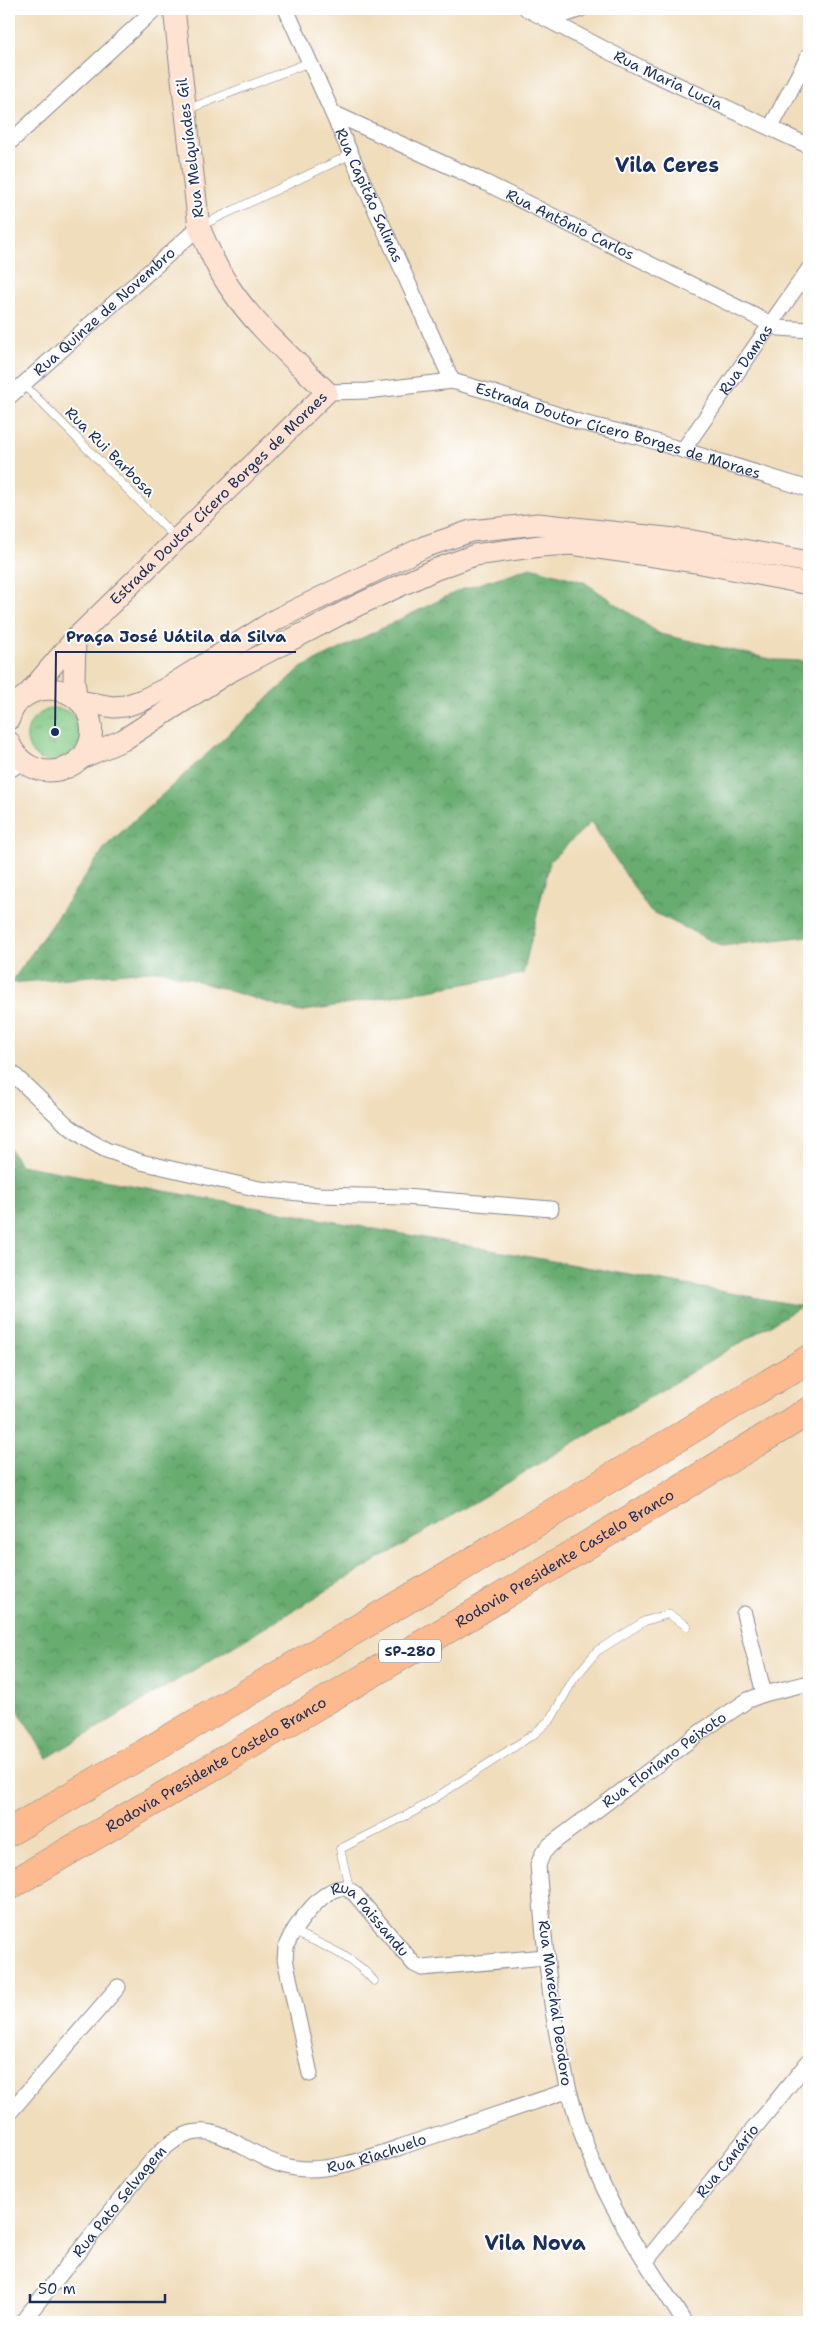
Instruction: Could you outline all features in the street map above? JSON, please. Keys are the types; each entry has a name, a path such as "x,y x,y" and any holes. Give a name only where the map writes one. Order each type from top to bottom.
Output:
{"highway":[{"name":"SP-280","path":"9,1832 426,1588 809,1359"},
{"name":"Rodovia Presidente Castelo Branco","path":"9,1886 458,1623 809,1411"}],"street":[{"path":"9,143 155,9"},
{"name":"Rua Melquíades Gil","path":"174,9 184,110 199,227 213,259 230,289 258,323 327,392"},
{"name":"Rua Capitão Salinas","path":"286,9 452,382"},
{"name":"Rua Maria Lucia","path":"528,9 639,67 809,146"},
{"path":"550,20 581,9"},
{"path":"771,127 809,55"},
{"name":"Rua Antônio Carlos","path":"333,113 486,183 779,328 809,330"},
{"name":"Rua Quinze de Novembro","path":"9,397 199,227"},
{"name":"Rua Damas","path":"683,450 809,269"},
{"name":"Estrada Doutor Cícero Borges de Moraes","path":"9,716 18,702 75,639 327,392 367,391 452,382 491,392 579,422 683,450 809,489"},
{"path":"28,693 40,689 53,688 65,691 78,699 113,707 125,706 143,700 165,689 278,619 424,547 471,530 538,524 693,541 809,562"},
{"path":"9,742 15,765 44,772 63,769 79,759 123,740 228,673 358,605 434,570 475,555 540,546 571,544 696,562 809,584"},
{"path":"75,639 74,679 78,699 87,711 91,724 91,736 87,748 79,759"},
{"path":"9,1070 67,1125 88,1140 106,1150 141,1162 187,1174 259,1189 319,1195 405,1197 551,1209"},
{"path":"744,1614 764,1694"},
{"name":"Rua Floriano Peixoto","path":"538,1865 543,1853 550,1845 702,1731 748,1700 809,1683"},
{"name":"Rua Marechal Deodoro","path":"538,1865 545,1957 568,2091 598,2175 619,2217 684,2322"},
{"name":"Rua Paissandu","path":"310,2074 285,1959 286,1946 294,1932 324,1896 334,1890 344,1888 363,1902 414,1964 422,1968 545,1957"},
{"path":"9,2113 118,1987"},
{"name":"Rua Canário","path":"646,2261 809,2061"},
{"name":"Rua Riachuelo","path":"186,2134 212,2133 228,2137 271,2161 295,2168 330,2167 369,2157 568,2091"},
{"name":"Rua Pato Selvagem","path":"22,2322 153,2159 173,2140 186,2134"}],"lane":[{"path":"184,110 310,62"},
{"path":"199,227 352,154"},
{"name":"Rua Rui Barbosa","path":"23,384 177,540"},
{"path":"350,1891 340,1848 415,1811 534,1734 551,1719 573,1680 597,1651 645,1621 668,1614 687,1626"},
{"path":"294,1932 332,1948 362,1966 374,1981"}],"green space":[{"path":"531,567 584,582 660,634 775,660 809,661 809,936 722,946 649,910 591,822 550,861 523,974 299,1012 161,970 11,983 106,846 301,668 460,590"},
{"path":"55,708 67,711 75,717 83,731 84,737 68,761 44,761 39,759 32,752 27,742 28,728 31,722 41,713"},
{"path":"9,1147 20,1165 802,1306 47,1758 9,1695"}],"place":[{"name":"Praça José Uátila da Silva","path":"55,732"}],"district":[{"name":"Vila Ceres","path":"667,165"},
{"name":"Vila Nova","path":"535,2243"}]}
